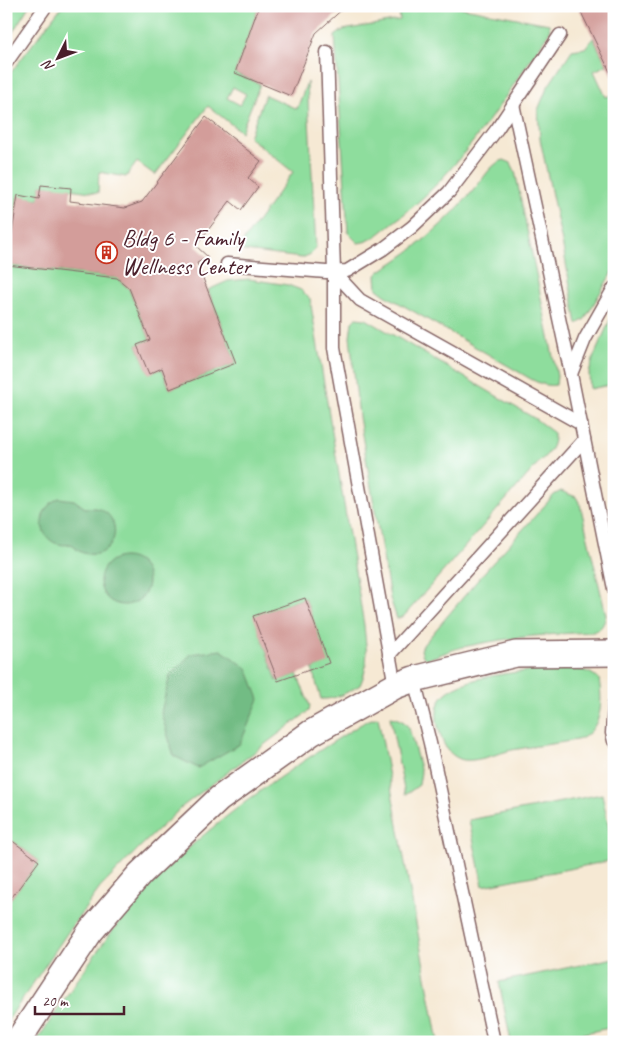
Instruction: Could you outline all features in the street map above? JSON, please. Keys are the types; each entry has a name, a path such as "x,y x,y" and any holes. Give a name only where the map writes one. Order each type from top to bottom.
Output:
{"street":[{"path":"16,1042 90,932 140,874 218,799 311,733 404,683 516,654 614,653"}],"lane":[{"path":"6,63 46,6"},
{"path":"227,264 334,272 346,271 383,249 418,221 449,192 497,129 560,35"},
{"path":"327,52 334,272 334,348 389,655 404,683 430,742 494,1042"},
{"path":"513,104 571,374 614,589"},
{"path":"334,272 360,300 581,424"},
{"path":"571,374 585,339 614,288"},
{"path":"389,655 584,440"},
{"path":"614,705 612,733 614,741"}],"green space":[{"path":"6,6 29,6 6,43"},
{"path":"62,6 259,6 235,73 260,84 241,132 208,106 155,175 137,162 126,177 99,172 98,193 41,185 39,199 18,196 14,221 6,220 6,81","holes":["233,87 246,94 240,105 227,98"]},
{"path":"398,6 453,6 549,24 550,31 497,109 459,160 415,205 379,234 367,241 358,243 348,233 335,36 343,30 400,20"},
{"path":"593,38 607,65 594,71 606,97 614,94 614,269 585,319 577,324 540,139 538,110 547,88 572,50 585,48"},
{"path":"307,82 316,248 311,254 302,258 237,250 293,172 249,137 265,95 297,109"},
{"path":"504,160 511,163 515,171 557,376 556,385 546,385 530,379 377,289 376,275 432,233 466,198 492,167"},
{"path":"6,265 117,278 129,289 150,340 137,345 149,373 162,369 170,389 236,363 208,290 228,281 249,279 288,285 301,290 310,299 364,625 367,656 360,685 336,697 321,699 312,669 328,662 305,598 254,616 277,681 297,674 310,706 309,711 183,806 100,888 6,1023 6,905 39,861 14,842 6,853"},
{"path":"614,311 614,384 590,389 589,373 594,356"},
{"path":"356,318 366,319 534,418 554,433 552,446 548,453 404,616 397,619 390,598 359,417 350,337 352,322"},
{"path":"561,491 576,497 580,504 606,615 601,628 593,632 499,640 458,648 427,659 423,656 421,650 423,645 487,569 554,495"},
{"path":"59,498 74,500 85,508 98,509 107,514 113,522 115,531 113,540 108,548 100,553 85,554 77,550 72,544 61,545 53,542 47,536 43,529 42,521 44,512 50,504"},
{"path":"124,557 133,559 141,564 146,572 148,581 146,590 141,598 133,603 124,605 115,603 107,598 102,590 100,581 102,572 107,564 115,559"},
{"path":"221,650 247,668 259,699 240,744 198,768 174,756 161,713 170,675 191,654"},
{"path":"563,669 582,670 591,673 599,679 601,700 599,715 594,727 585,737 578,740 512,750 472,760 455,757 446,747 438,725 437,710 442,697 455,687 501,674"},
{"path":"378,717 438,1042 36,1042 117,925 171,864 223,819 279,778 366,721"},
{"path":"390,717 404,722 409,728 421,772 419,785 405,795"},
{"path":"602,794 614,860 483,886 469,820"},
{"path":"614,958 614,1027 542,1042 511,1042 499,982"}],"building":[{"path":"259,6 346,6 316,33 291,96 235,73"},
{"path":"578,6 614,6 614,80"},
{"name":"Bldg 6 - Family Wellness Center","path":"206,117 261,161 248,178 258,187 241,210 230,201 196,246 208,257 197,263 236,363 170,389 162,368 149,374 137,345 150,340 129,288 117,278 7,265 18,195 39,199 41,185 71,188 70,201 125,208 142,202"},
{"path":"305,598 329,663 278,681 253,616"},
{"path":"6,836 39,861 6,905"}],"place":[{"name":"Bldg 6 - Family Wellness Center","path":"106,252"}]}
